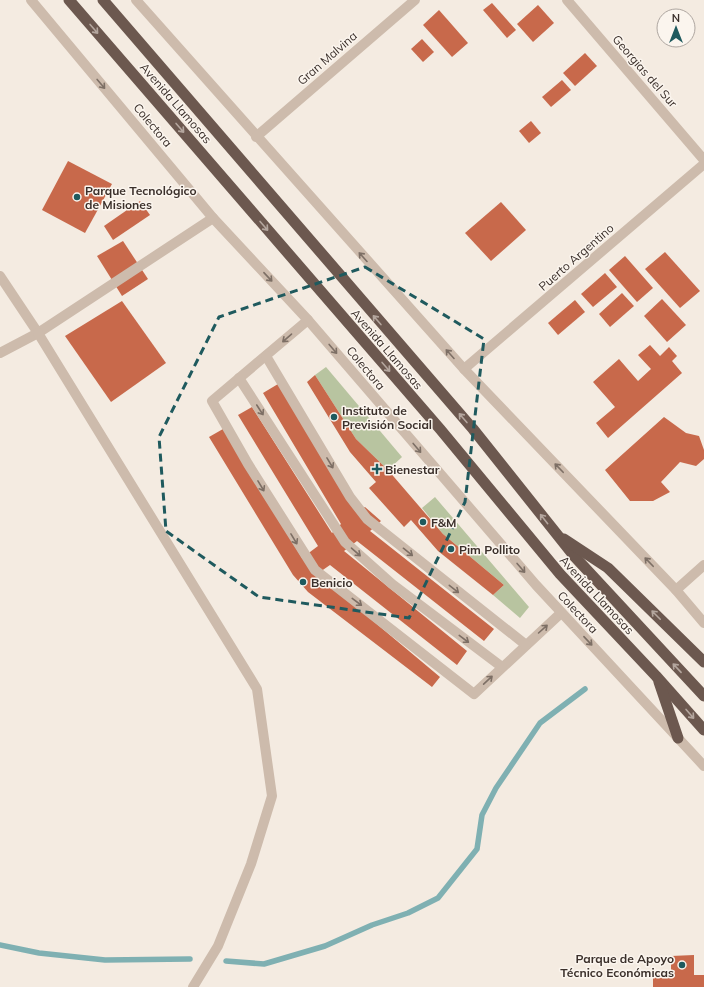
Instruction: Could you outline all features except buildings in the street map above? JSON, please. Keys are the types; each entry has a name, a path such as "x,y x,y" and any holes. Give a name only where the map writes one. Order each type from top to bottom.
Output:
{"highway":[{"name":"Avenida Llamosas","path":"69,0 440,429 560,574 656,676 704,730"},
{"name":"Avenida Llamosas","path":"103,0 473,429 575,557 704,696"},
{"path":"556,533 608,568 704,662"},
{"path":"656,676 678,738"}],"street":[{"name":"Colectora","path":"31,0 213,218 308,320 430,464 561,613 704,766"},
{"path":"136,0 256,137 464,369 676,590 704,623"},
{"name":"Gran Malvina","path":"256,137 415,0"},
{"name":"Georgias del Sur","path":"567,0 704,160"},
{"name":"Puerto Argentino","path":"464,369 704,164"},
{"path":"0,354 38,333 213,218"},
{"path":"0,276 38,333 215,618 257,690 272,796 251,864 218,946 193,987"},
{"path":"308,320 212,401 274,507 315,570 474,694 561,613"},
{"path":"266,356 350,497 367,519 526,645"},
{"path":"239,378 345,542 392,584 502,667"},
{"path":"676,590 704,566"}],"highlighted area":[{"path":"365,267 484,339 465,502 409,618 259,597 166,531 159,437 219,317"}],"green space":[{"path":"326,367 402,457 388,470 356,439 315,375"},
{"path":"435,497 529,607 520,618 493,595 504,585 443,534 422,508"}],"waterway":[{"path":"226,961 264,964 325,946 372,925 408,913 438,898 477,849 482,815 496,788 540,723 585,689"},
{"path":"0,945 39,953 105,960 190,959"}],"place":[{"name":"Parque Tecnológico de Misiones","path":"77,197"},
{"name":"Instituto de Previsión Social","path":"334,417"},
{"name":"Bienestar","path":"377,469"},
{"name":"F&M","path":"423,522"},
{"name":"Pim Pollito","path":"451,549"},
{"name":"Benicio","path":"303,582"},
{"name":"Parque de Apoyo Técnico Económicas","path":"682,965"}]}
